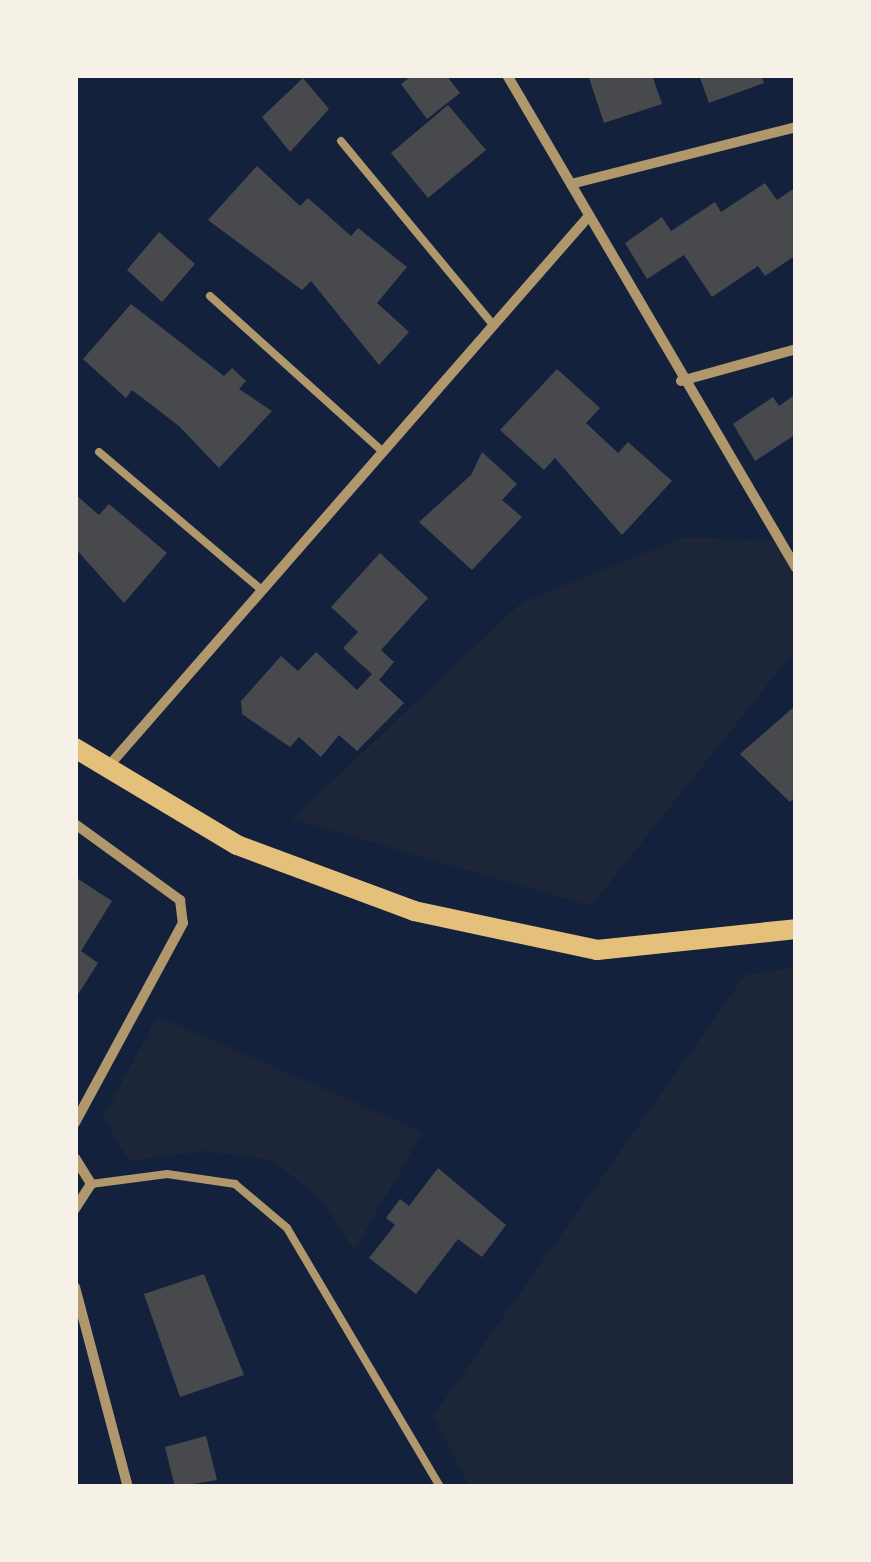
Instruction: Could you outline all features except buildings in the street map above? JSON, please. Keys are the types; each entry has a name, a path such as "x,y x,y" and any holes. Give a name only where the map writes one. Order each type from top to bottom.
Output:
{"main road":[{"path":"75,748 237,846 414,911 596,950 796,928"}],"street":[{"path":"506,75 572,184 681,381 796,568"},
{"path":"572,184 796,128"},
{"path":"106,769 589,216"},
{"path":"681,381 796,348"},
{"path":"75,824 180,900 184,923 75,1123"},
{"path":"75,1158 91,1184 75,1209"},
{"path":"75,1287 128,1487"}],"lane":[{"path":"341,141 494,326"},
{"path":"210,296 383,452"},
{"path":"98,452 262,590"},
{"path":"91,1184 167,1174 235,1184 287,1228 440,1487"}],"shaded area":[{"path":"683,537 776,541 796,568 796,649 591,906 292,819 522,602"},
{"path":"796,967 796,1487 470,1487 433,1416 745,975"},
{"path":"157,1016 423,1132 354,1251 325,1204 273,1160 204,1151 129,1161 103,1118"}]}
